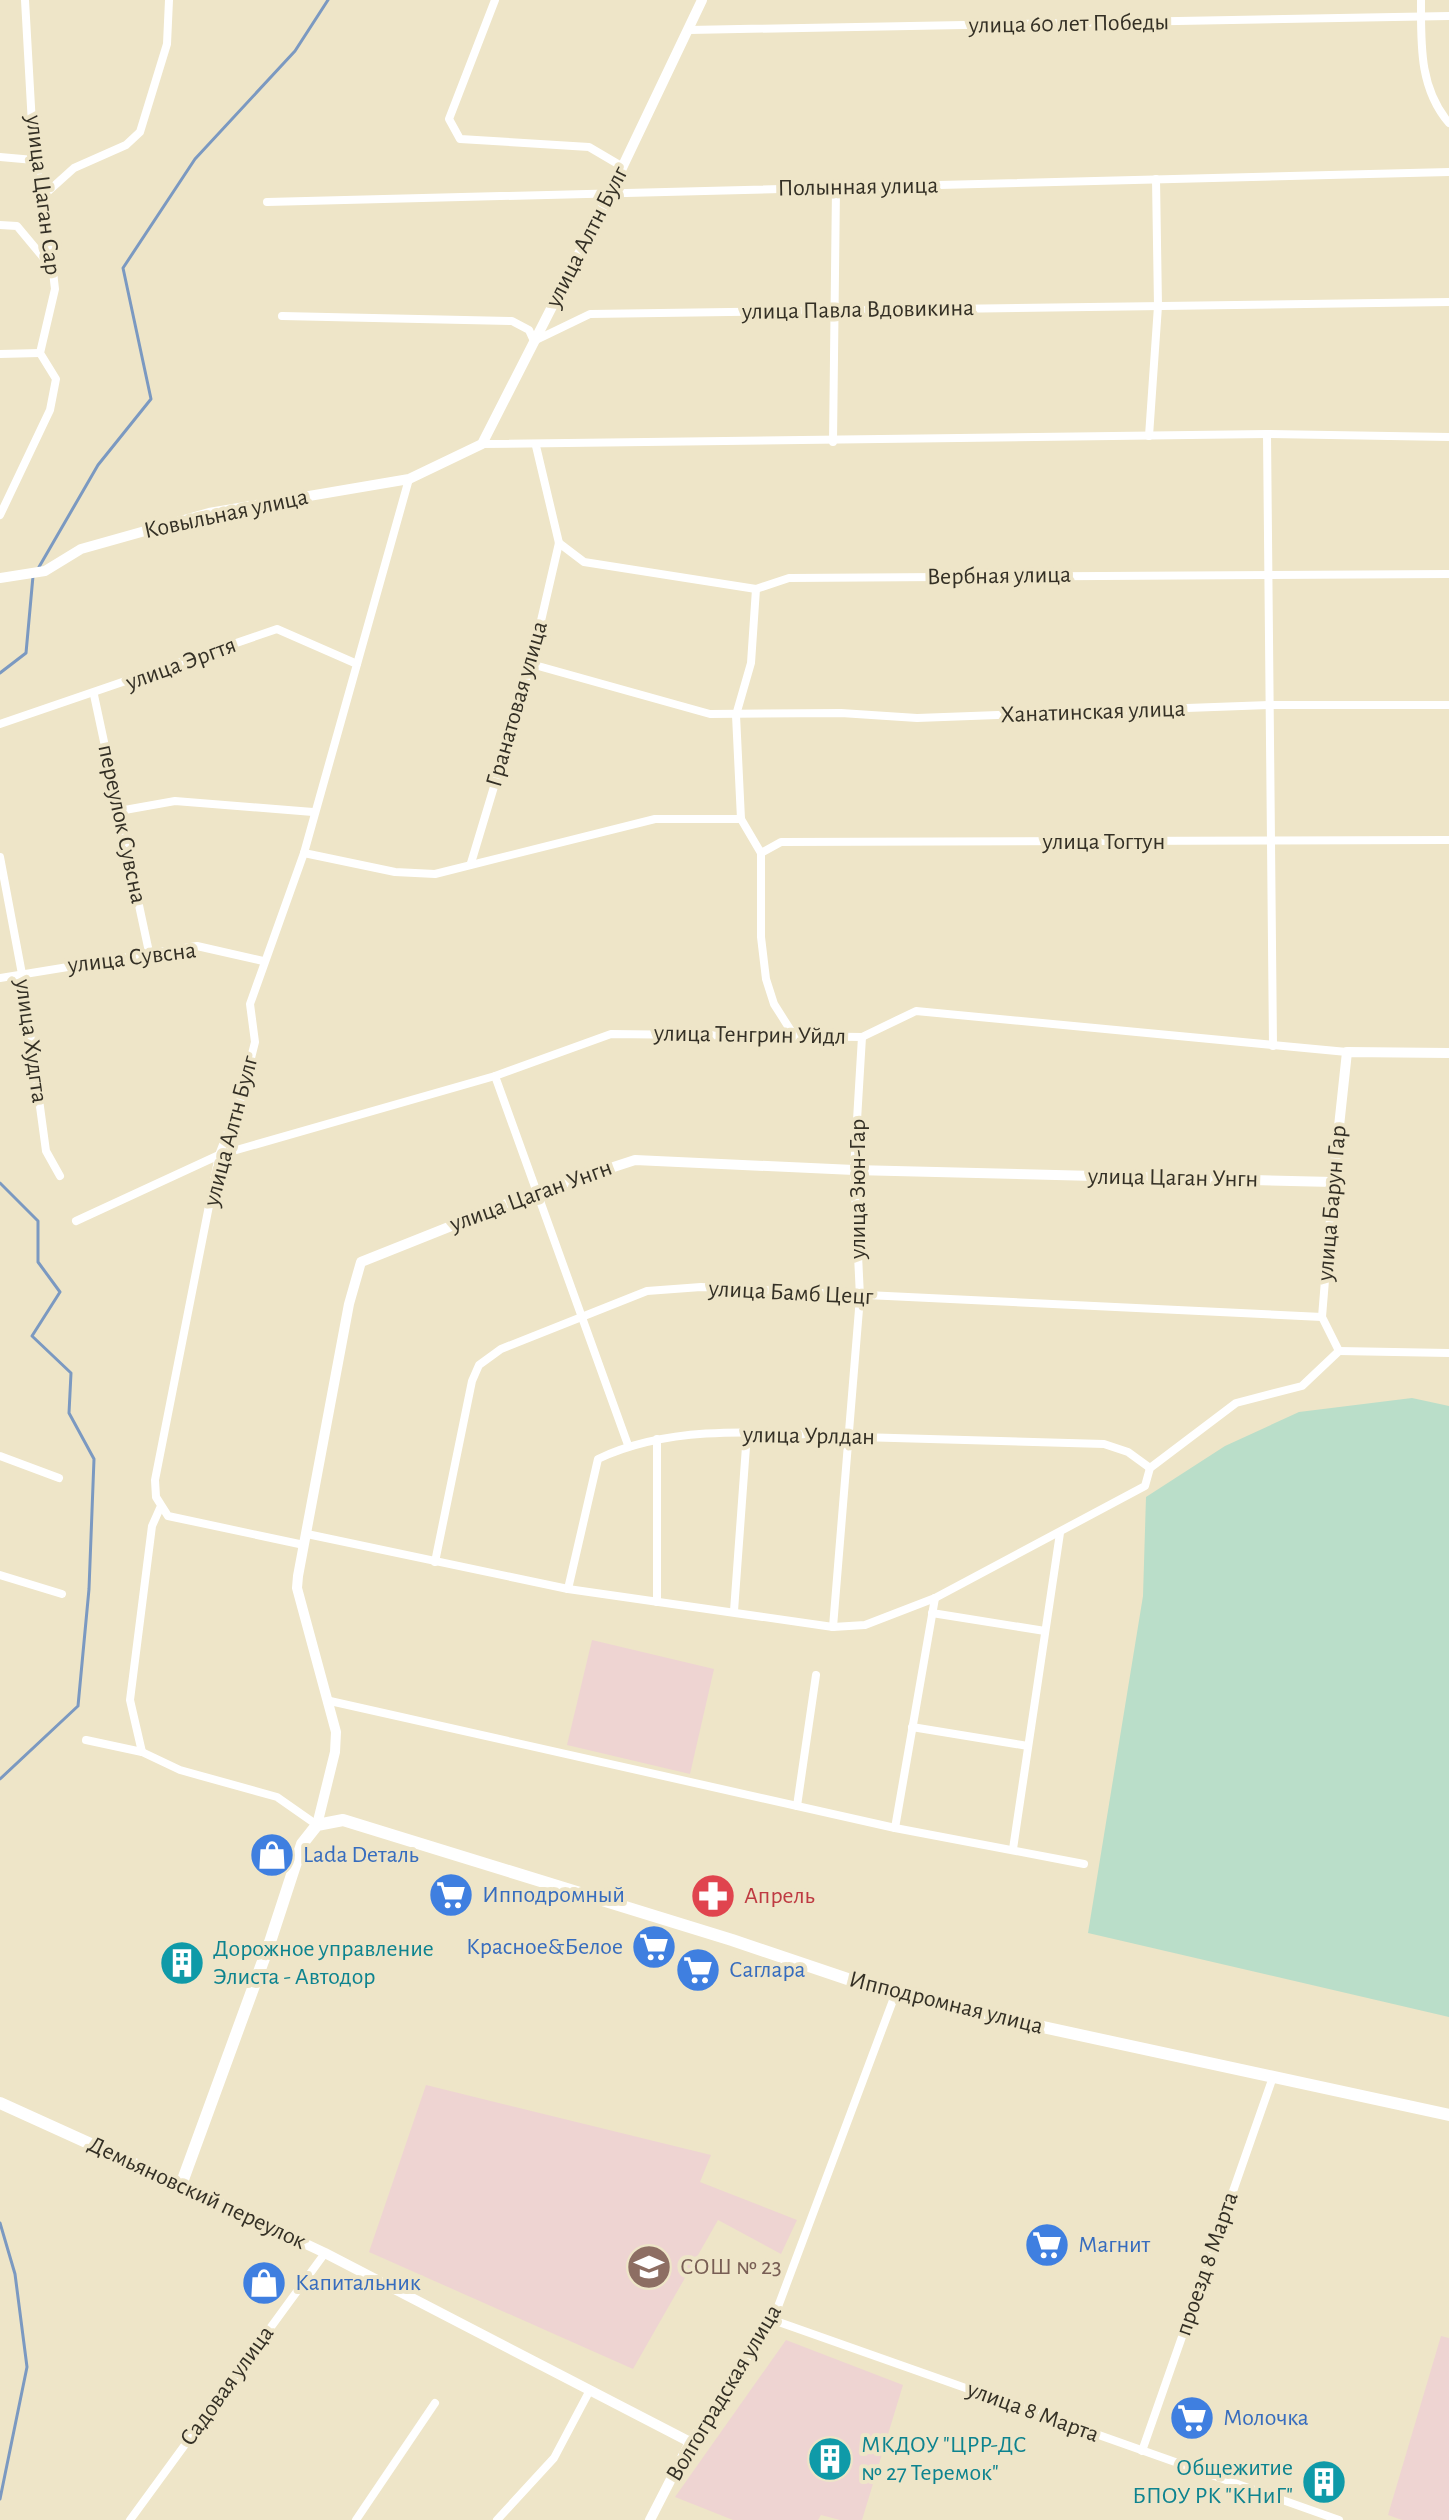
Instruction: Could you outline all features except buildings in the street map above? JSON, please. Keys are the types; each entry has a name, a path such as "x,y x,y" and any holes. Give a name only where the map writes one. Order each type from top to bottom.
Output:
{"main road":[{"name":"Ипподромная улица","path":"317,1825 343,1820 402,1837 732,1940 895,1995 1449,2115"},
{"path":"181,2185 270,1942 302,1844 317,1825"},
{"name":"Демьяновский переулок","path":"0,2103 181,2185"}],"street":[{"name":"улица Цаган Сар","path":"25,0 34,160 44,195 53,268 54,298 40,353"},
{"path":"44,195 74,168 126,145 140,132 167,44 169,0"},
{"path":"495,0 449,119 460,139 589,147 623,167"},
{"name":"улица Алтн Булг","path":"482,444 623,167 702,0"},
{"path":"1421,0 1429,92 1449,123"},
{"name":"улица 60 лет Победы","path":"689,30 1449,16"},
{"path":"0,157 34,160"},
{"name":"Полынная улица","path":"267,202 1449,172"},
{"path":"1149,436 1158,306 1156,179"},
{"path":"833,442 836,188"},
{"path":"0,225 17,226 53,268"},
{"name":"улица Павла Вдовикина","path":"534,341 590,314 1449,302"},
{"path":"282,316 512,321 529,330 534,341"},
{"path":"0,354 40,353 56,379 50,410 0,515"},
{"path":"1267,434 1273,1046"},
{"path":"482,444 536,446 1267,434 1449,437"},
{"name":"Ковыльная улица","path":"0,578 45,571 81,549 209,513 409,479 482,444"},
{"path":"536,446 559,543"},
{"name":"улица Алтн Булг","path":"142,1752 130,1700 152,1526 160,1508 155,1480 219,1155 241,1098 255,1042 250,1004 304,853 313,812 409,479"},
{"name":"Вербная улица","path":"559,543 584,562 756,589 789,578 1449,574"},
{"name":"Гранатовая улица","path":"471,863 531,664 559,543"},
{"path":"756,589 751,663 736,715 741,819 761,853 761,937 766,979 774,1004 793,1034"},
{"name":"улица Эргтя","path":"1,724 94,695 277,629 357,664"},
{"name":"Ханатинская улица","path":"531,664 710,714 841,713 917,718 1269,705 1449,705"},
{"name":"переулок Сувсна","path":"94,695 149,952"},
{"path":"119,811 175,801 313,812"},
{"path":"304,853 395,872 435,874 655,819 741,819"},
{"name":"улица Тогтун","path":"761,853 781,842 1449,840"},
{"name":"улица Худгта","path":"0,857 22,974 46,1151 60,1176"},
{"name":"улица Сувсна","path":"0,978 197,946 263,961"},
{"name":"улица Тенгрин Уйдл","path":"76,1221 219,1155 495,1076 611,1034 862,1037 916,1011 1347,1052 1449,1053"},
{"name":"улица Зюн-Гар","path":"833,1627 860,1297 854,1170 862,1037"},
{"name":"улица Барун Гар","path":"1339,1351 1322,1317 1347,1052"},
{"path":"495,1076 580,1319 628,1445"},
{"name":"улица Цаган Унгн","path":"317,1825 335,1752 334,1716 297,1588 349,1304 361,1262 537,1192 635,1160 854,1170 1333,1182"},
{"name":"улица Бамб Цецг","path":"435,1562 472,1381 479,1365 501,1349 637,1295 668,1288 1322,1317"},
{"path":"160,1508 168,1516 435,1562 568,1589 833,1627 865,1625 935,1598 1145,1486 1150,1468 1236,1403 1302,1386 1339,1351 1449,1353"},
{"path":"734,1611 747,1433"},
{"name":"улица Урлдан","path":"568,1589 598,1459 628,1445 657,1439 747,1433 1104,1444 1128,1452 1150,1468"},
{"path":"657,1439 657,1602"},
{"path":"0,1456 59,1478"},
{"path":"1013,1849 1060,1533"},
{"path":"0,1575 62,1594"},
{"path":"895,1828 935,1598"},
{"path":"932,1613 1045,1631"},
{"path":"797,1806 816,1675"},
{"path":"330,1701 895,1828 1084,1864"},
{"path":"912,1727 1028,1746"},
{"path":"86,1740 142,1752 180,1770 277,1797 317,1825"},
{"name":"Волгоградская улица","path":"650,2520 690,2442 773,2320 895,1995"},
{"name":"проезд 8 Марта","path":"1142,2451 1273,2077"},
{"name":"Демьяновский переулок","path":"181,2185 325,2253 690,2442"},
{"name":"Садовая улица","path":"130,2520 325,2253"},
{"name":"улица 8 Марта","path":"773,2320 1339,2520"},
{"path":"497,2520 554,2458 590,2390"},
{"path":"356,2520 435,2403"}],"shaded area":[{"path":"592,1640 714,1669 690,1774 567,1745"},
{"path":"426,2085 711,2155 700,2182 797,2220 781,2254 718,2220 633,2369 369,2252"},
{"path":"1441,2336 1449,2338 1449,2520 1402,2520 1388,2515"},
{"path":"786,2340 903,2385 862,2520 840,2520 821,2515 818,2520 733,2520 675,2497"}],"green space":[{"path":"1412,1398 1449,1406 1449,2017 1088,1933 1143,1596 1146,1497 1225,1446 1299,1412"}],"waterway":[{"path":"39,567 98,465 151,399 123,268 195,159 295,51 328,0"},
{"path":"0,673 26,653 33,576"},
{"path":"0,1183 38,1221 38,1262 60,1292 32,1336 71,1373 69,1413 94,1459 89,1589 78,1706 0,1779"},
{"path":"0,2223 15,2274 27,2367 0,2499"}],"place":[{"name":"Lada Dеталь","path":"272,1855"},
{"name":"Ипподромный","path":"451,1895"},
{"name":"Апрель","path":"713,1896"},
{"name":"Красное&Белое","path":"654,1947"},
{"name":"Дорожное управление Элиста - Автодор","path":"182,1963"},
{"name":"Саглара","path":"698,1970"},
{"name":"Магнит","path":"1047,2245"},
{"name":"СОШ № 23","path":"649,2267"},
{"name":"Капитальник","path":"264,2283"},
{"name":"Молочка","path":"1192,2418"},
{"name":"МКДОУ \"ЦРР-ДС № 27 Теремок\"","path":"830,2459"},
{"name":"Общежитие БПОУ РК \"КНиГ\"","path":"1324,2482"}]}
